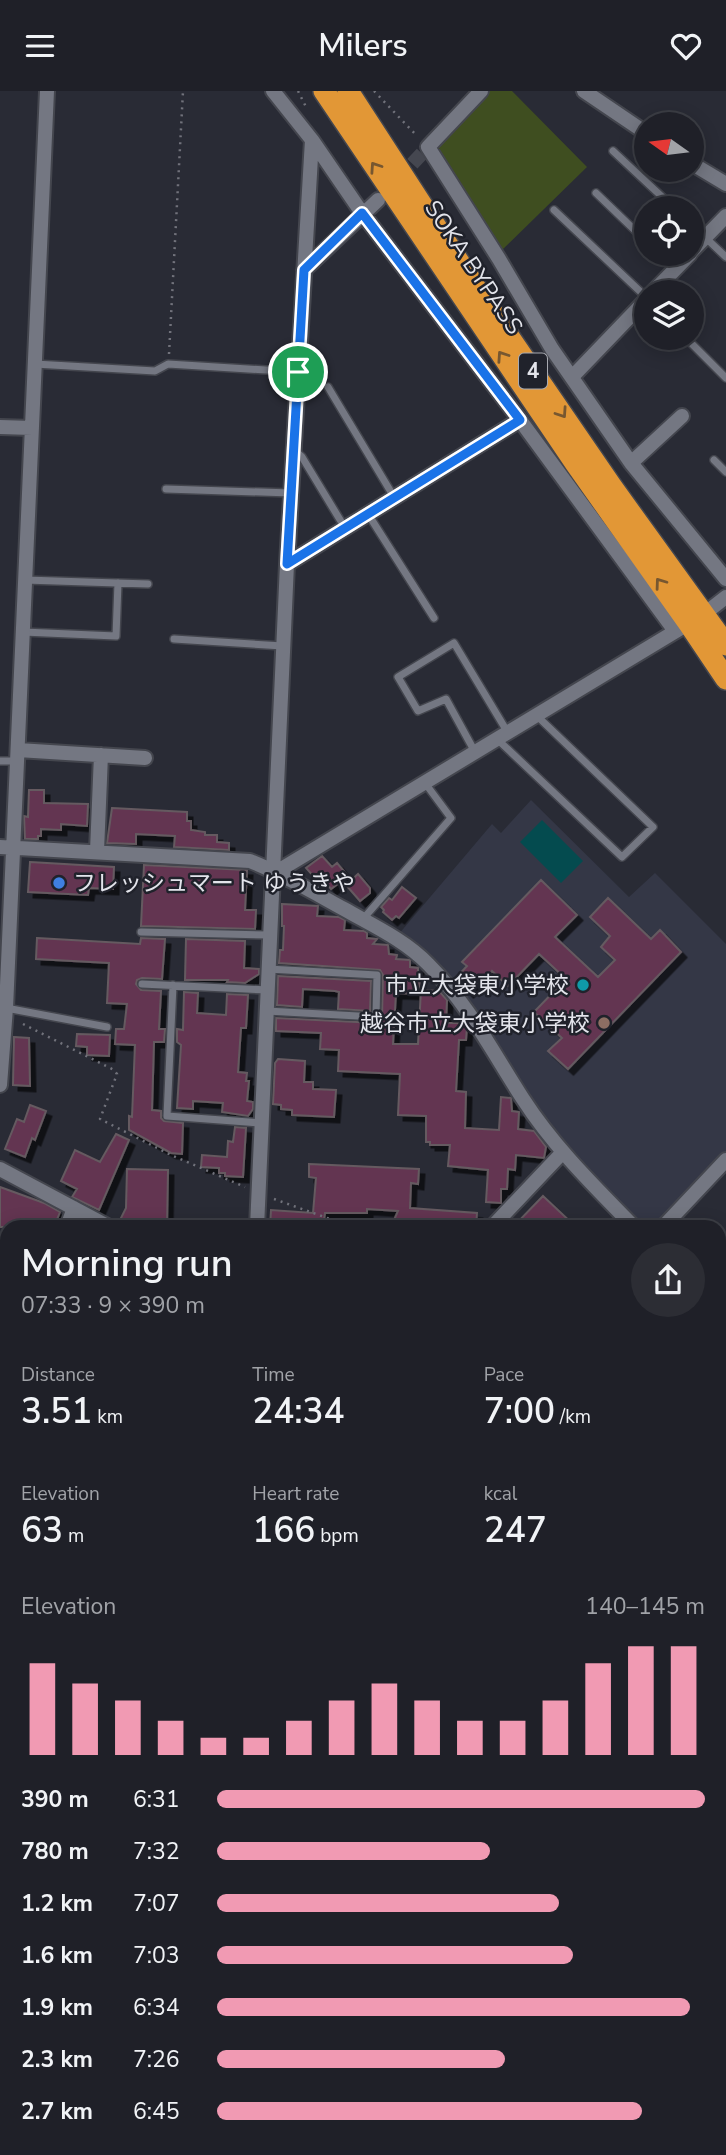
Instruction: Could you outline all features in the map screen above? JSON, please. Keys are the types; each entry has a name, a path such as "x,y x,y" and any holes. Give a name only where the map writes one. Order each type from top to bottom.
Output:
{"highway":[{"name":"SOKA BYPASS","path":"324,91 575,463 690,623 726,645"},
{"name":"SOKA BYPASS","path":"348,91 477,290 612,487 690,623 726,679"}],"street":[{"path":"0,1085 7,847 18,756 47,91"},
{"path":"273,91 520,420 690,623"},
{"path":"481,91 428,147 552,349 631,463 726,579"},
{"path":"585,91 634,124"},
{"path":"257,1220 287,564 312,140"},
{"path":"704,171 726,184"},
{"path":"304,270 362,213 378,201"},
{"path":"705,237 726,216"},
{"path":"665,280 679,266"},
{"path":"573,376 634,311"},
{"path":"631,463 682,416"},
{"path":"287,564 520,420"},
{"path":"0,427 32,428"},
{"path":"275,870 690,623 726,597"},
{"path":"18,756 101,755 145,758"},
{"path":"97,851 101,755"},
{"path":"7,847 250,861 275,870 363,920 426,962 449,986 469,1011 523,1099 562,1153 627,1220"},
{"path":"499,1220 562,1153"},
{"path":"670,1220 726,1160"},
{"path":"0,1169 96,1220"},
{"path":"70,1220 74,1208"}],"lane":[{"path":"613,151 661,196"},
{"path":"596,193 634,229"},
{"path":"554,210 634,287"},
{"path":"705,237 726,257"},
{"path":"673,266 676,269"},
{"path":"698,350 726,378"},
{"path":"35,364 155,372 168,364 298,372"},
{"path":"328,387 394,497"},
{"path":"293,449 302,457 345,528"},
{"path":"714,460 726,472"},
{"path":"166,489 291,493"},
{"path":"368,514 434,618"},
{"path":"25,580 148,584"},
{"path":"23,632 116,636 118,583"},
{"path":"174,639 283,646"},
{"path":"475,752 446,699 418,711 398,677 454,643 502,736 622,857 653,827 536,715"},
{"path":"0,761 18,756"},
{"path":"363,920 451,818 424,783"},
{"path":"141,932 270,935"},
{"path":"266,1011 376,1017 377,975 268,969"},
{"path":"142,984 267,990"},
{"path":"173,985 167,1116 261,1123"},
{"path":"4,1019 107,1027"}],"path":[{"path":"168,364 183,91"},
{"path":"374,91 428,147"},
{"path":"4,1019 114,1070 117,1074 100,1119 258,1193 333,1220"}],"shaded area":[{"path":"490,91 512,91 587,167 501,251 437,148"},
{"name":"越谷市立大袋東小学校","path":"531,800 629,897 655,873 726,944 726,1152 662,1220 633,1220 567,1151 528,1098 492,1037 398,935 492,824 501,833"},
{"path":"542,820 583,861 561,883 520,842"}],"building":[{"path":"29,790 44,790 44,803 88,804 87,826 61,824 61,830 41,829 38,839 25,839 24,816 28,817"},
{"path":"112,808 187,812 191,830 205,832 205,835 217,835 217,842 229,843 229,850 174,847 175,836 136,834 136,844 107,843"},
{"path":"322,856 332,867 337,863 348,876 331,889 320,874 315,878 306,868"},
{"path":"30,862 114,867 113,889 89,888 88,895 28,892"},
{"path":"144,865 247,870 245,910 256,910 255,929 141,926"},
{"path":"358,874 370,888 370,893 360,901 346,885"},
{"name":"市立大袋東小学校","path":"541,880 577,915 555,937 598,977 615,960 601,947 610,936 590,917 608,898 651,939 660,930 681,952 568,1069 548,1051 562,1038 534,1012 566,979 539,954 508,986 492,971 468,992 455,979 467,966 462,962"},
{"path":"402,887 416,898 399,918 396,916 392,920 381,907 389,898 392,900"},
{"path":"282,904 318,906 317,916 339,917 345,920 344,930 364,931 367,938 377,939 373,944 388,945 389,954 397,955 396,959 410,960 410,967 418,968 419,994 396,993 393,1044 418,1044 421,990 439,991 447,1000 446,1023 464,1023 467,1027 466,1040 459,1040 456,1091 466,1092 465,1128 499,1130 501,1097 511,1098 512,1111 519,1112 518,1129 534,1131 546,1147 544,1158 516,1155 515,1170 508,1169 507,1189 501,1189 501,1203 486,1202 488,1170 448,1166 450,1145 430,1145 430,1142 426,1142 426,1116 398,1115 400,1074 338,1071 339,1050 320,1049 321,1033 276,1031 276,1018 376,1023 382,1017 383,975 380,970 279,963 280,950 283,950"},
{"path":"37,938 140,944 141,938 165,939 162,979 142,978 137,980 136,984 141,990 161,991 159,1029 165,1029 164,1042 154,1042 152,1110 161,1111 164,1121 183,1123 182,1154 171,1153 129,1130 135,1045 115,1044 116,1029 124,1029 127,1004 107,1003 109,963 36,959"},
{"path":"186,939 245,941 244,968 259,969 259,974 245,983 227,982 228,980 185,980"},
{"path":"278,976 371,981 370,1011 338,1009 339,992 335,991 303,989 302,1007 277,1005"},
{"path":"184,992 198,993 197,1013 226,1015 227,994 248,995 246,1028 241,1028 238,1072 247,1073 246,1081 249,1081 247,1101 253,1102 253,1109 248,1116 222,1112 223,1103 193,1101 193,1109 177,1108 181,1045 177,1042 177,1029 183,1030"},
{"path":"77,1034 110,1035 109,1056 87,1055 87,1047 76,1046"},
{"path":"14,1037 29,1038 30,1086 13,1085"},
{"path":"278,1059 305,1061 304,1082 313,1082 313,1089 336,1090 334,1117 292,1115 292,1110 281,1109 281,1105 273,1104 275,1063"},
{"path":"30,1105 46,1111 25,1157 5,1149 17,1119 24,1122"},
{"path":"235,1127 246,1128 243,1177 225,1176 225,1173 219,1173 219,1168 201,1167 202,1155 227,1157 228,1141 233,1142"},
{"path":"116,1134 129,1140 99,1210 72,1197 77,1189 61,1181 75,1150 100,1162"},
{"path":"309,1164 419,1169 418,1184 411,1183 410,1208 477,1213 476,1220 394,1220 398,1211 367,1209 367,1213 325,1213 324,1220 270,1220 271,1210 313,1213 316,1178 309,1177"},
{"path":"127,1169 168,1170 167,1220 120,1220 126,1208"},
{"path":"0,1187 44,1203 60,1212 57,1220 0,1220"},
{"path":"543,1196 569,1220 520,1220"}],"tunnel":[{"path":"398,179 428,147"}],"place":[{"name":"フレッシュマート ゆうきや","path":"59,883"},
{"name":"市立大袋東小学校","path":"583,985"},
{"name":"越谷市立大袋東小学校","path":"604,1023"}],"route":[{"path":"362,213 520,420 287,564 298,372 304,270 362,213"}]}
